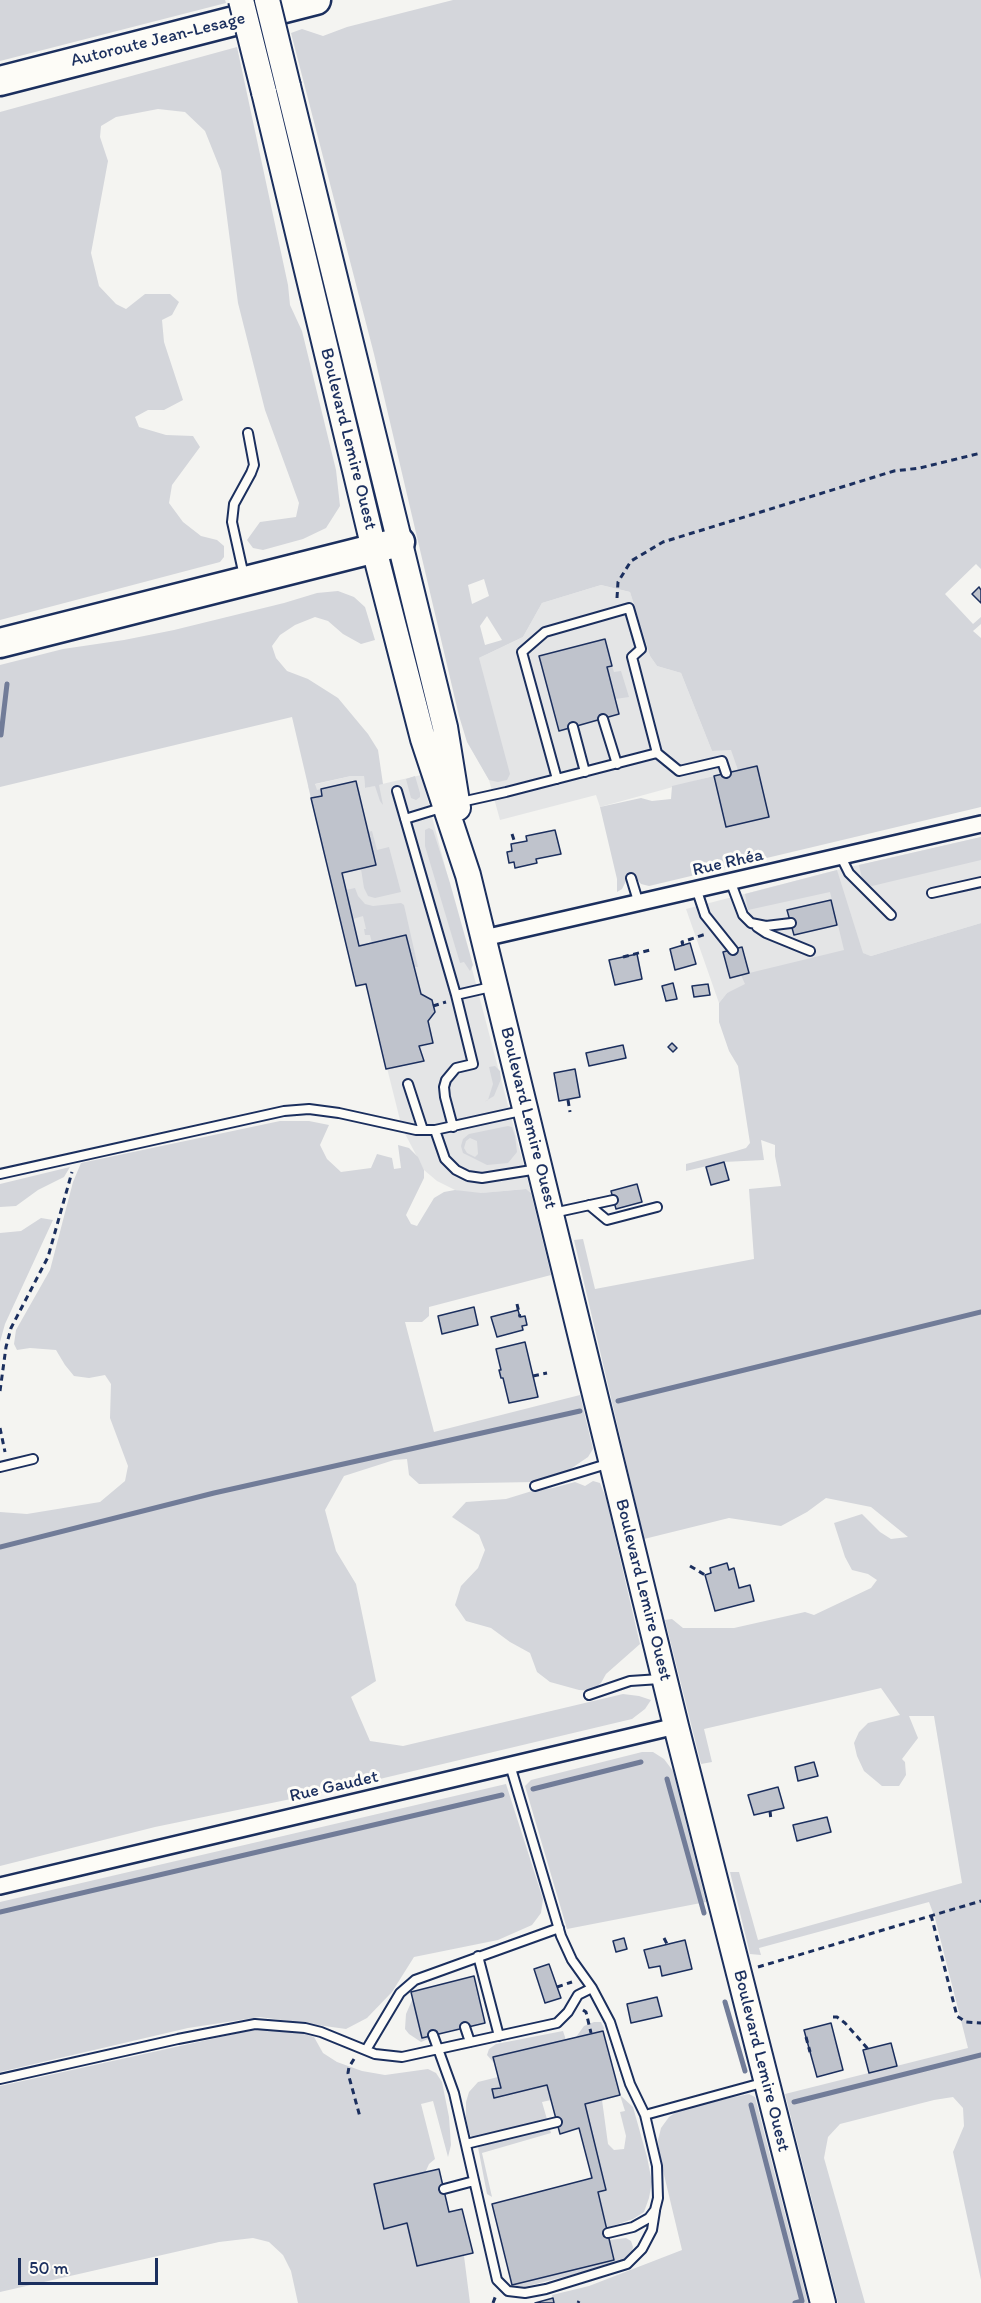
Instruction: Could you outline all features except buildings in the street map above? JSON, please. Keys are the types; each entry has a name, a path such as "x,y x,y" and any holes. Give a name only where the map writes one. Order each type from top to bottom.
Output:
{"highway":[{"name":"Autoroute Jean-Lesage","path":"0,81 316,0"},
{"path":"0,643 387,545"}],"main road":[{"name":"Boulevard Lemire Ouest","path":"241,0 387,545 445,727 451,805 664,1679 824,2303"},
{"name":"Boulevard Lemire Ouest","path":"267,0 288,86 387,545 423,739 451,805"}],"street":[{"name":"Rue Rhéa","path":"484,939 981,824"},
{"name":"Rue Gaudet","path":"0,1886 676,1726"}],"lane":[{"path":"245,581 232,522 234,504 254,465 248,434"},
{"path":"558,779 522,652 545,632 629,608 641,649 632,657 657,753 679,771 722,761 726,773"},
{"path":"603,719 617,764"},
{"path":"573,727 585,772"},
{"path":"405,819 451,805 657,753"},
{"path":"397,791 474,1064 456,1068 446,1080 445,1097 453,1127"},
{"path":"841,857 849,873 891,915"},
{"path":"631,878 639,904"},
{"path":"932,893 981,882"},
{"path":"731,883 743,915 751,922 766,933 810,951"},
{"path":"697,891 705,915 733,950"},
{"path":"751,922 766,926 790,923"},
{"path":"456,995 495,986"},
{"path":"408,1084 423,1130"},
{"path":"0,1174 285,1111 309,1109 339,1113 402,1128 435,1130 526,1109"},
{"path":"435,1130 445,1159 456,1170 468,1176 482,1178 541,1169"},
{"path":"552,1214 613,1200"},
{"path":"589,1205 607,1220 657,1208"},
{"path":"4,1466 33,1459"},
{"path":"535,1486 612,1463"},
{"path":"590,1695 630,1681 664,1679"},
{"path":"433,2035 454,2093 497,2280 508,2291 514,2293 546,2289 627,2264 642,2249 652,2230 655,2210 658,2184 645,2115 630,2084 610,2022 592,1988 567,1950 510,1765"},
{"path":"366,2050 407,1985 426,1974 559,1928"},
{"path":"478,1956 499,2036"},
{"path":"0,2079 255,2024 304,2028 388,2057 402,2057 557,2023 583,1991 592,1988"},
{"path":"465,2027 470,2042"},
{"path":"645,2115 767,2082"},
{"path":"466,2144 557,2122"},
{"path":"444,2189 474,2181"},
{"path":"608,2233 642,2223 655,2210"}],"path":[{"path":"620,611 618,582 631,561 663,542 894,471 920,468 981,453"},
{"path":"512,834 515,843"},
{"path":"683,946 682,942 717,931"},
{"path":"623,957 650,950"},
{"path":"568,1100 570,1112"},
{"path":"0,1391 11,1328 48,1257 68,1178 83,1156"},
{"path":"517,1305 520,1317"},
{"path":"533,1376 547,1373"},
{"path":"0,1428 4,1466"},
{"path":"690,1566 705,1575"},
{"path":"770,1811 771,1820"},
{"path":"738,1971 763,1966 981,1901"},
{"path":"931,1915 957,2016 966,2022 981,2023"},
{"path":"664,1938 667,1944"},
{"path":"573,2004 586,2012 591,2033"},
{"path":"833,2017 845,2023 868,2049"},
{"path":"806,2037 810,2052"},
{"path":"360,2117 348,2073 354,2058 366,2050"}],"shaded area":[{"path":"0,0 225,0 226,3 0,61"},
{"path":"453,0 981,0 981,569 976,564 945,594 973,624 981,617 981,624 973,631 981,638 981,807 649,886 641,884 633,874 617,892 617,879 600,807 641,798 652,801 671,799 672,786 714,776 726,827 769,817 757,766 738,770 731,750 712,751 681,673 657,666 650,656 630,592 601,585 542,603 523,637 479,658 510,774 507,780 498,782 489,780 467,742 459,716 374,354 291,33 302,29 323,36 347,27","holes":["484,579 489,596 472,604 468,585","487,616 502,640 485,645 480,626"]},
{"path":"237,47 288,285 290,305 302,331 336,470 340,506 326,528 303,539 263,550 253,548 247,540 260,522 296,517 299,503 265,410 238,303 221,171 205,131 185,112 158,109 116,117 101,126 100,137 108,161 91,253 99,286 116,304 126,309 145,294 170,294 179,302 172,315 162,320 164,342 183,400 164,410 148,410 135,417 139,427 166,435 193,436 200,447 172,485 169,503 183,522 201,536 217,540 224,546 224,557 220,562 0,620 0,112"},
{"path":"601,585 630,592 650,656 657,666 681,673 712,751 731,749 757,766 769,817 726,827 713,776 600,807 596,795 500,820 489,780 467,741 448,668 479,658 523,637 542,603"},
{"path":"338,591 354,597 365,607 375,640 361,644 343,634 328,621 315,617 295,625 280,635 272,646 276,658 287,671 308,679 338,698 368,734 378,750 383,784 379,785 383,805 375,786 365,788 364,776 351,776 315,784 317,790 321,789 322,796 311,798 292,717 0,787 0,665 63,649 174,630 317,593"},
{"path":"612,666 614,672 621,671 629,697 615,699 607,667"},
{"path":"421,775 531,1193 525,1189 472,1194 455,1190 437,1181 424,1170 402,1128 366,984 356,986 308,786 351,776 364,776 365,788"},
{"path":"415,776 420,793 420,797 416,800 411,798 406,779"},
{"path":"429,828 433,830 450,883 473,965 470,971 464,962 460,963 425,846 425,830"},
{"path":"372,831 377,850 389,847 401,892 375,898 368,896 364,888 361,869 376,865 368,832"},
{"path":"981,837 981,923 871,956 859,952 727,993 719,1003 686,909 837,870"},
{"path":"981,837 981,860 872,886 863,883 859,865"},
{"path":"837,870 863,953 871,956 981,923 981,2280 953,2152 964,2126 963,2108 953,2097 934,2100 840,2124 828,2137 824,2158 865,2303 838,2303 785,2094 968,2048 935,1918 929,1902 759,1948 761,1955 750,1954 730,1872 739,1872 758,1940 962,1883 934,1716 909,1716 918,1738 902,1759 905,1762 906,1775 899,1786 882,1786 864,1771 854,1743 859,1732 868,1723 900,1715 881,1688 704,1729 712,1762 701,1764 665,1620 672,1619 683,1628 734,1628 805,1612 814,1615 871,1588 877,1580 868,1574 852,1570 845,1557 834,1523 862,1514 880,1532 891,1539 908,1537 871,1507 826,1498 807,1512 781,1526 729,1518 644,1539 574,1240 583,1239 595,1289 754,1259 749,1189 781,1186 775,1145 761,1140 764,1160 724,1162 686,1171 686,1164 746,1148 750,1143 738,1066 729,1051 719,1022 719,1003 727,993 745,984 741,975 844,950 830,892 748,910 745,894"},
{"path":"355,888 365,904 373,906 401,903 404,905 418,967 414,967 406,935 372,943 370,935 365,935 363,916 353,919 346,890"},
{"path":"495,1066 500,1071 501,1079 494,1096 488,1100 493,1084 489,1067"},
{"path":"280,1121 309,1121 329,1125 320,1145 327,1159 341,1172 371,1168 377,1154 392,1158 394,1169 401,1168 398,1145 409,1148 418,1157 424,1170 424,1178 406,1215 411,1224 417,1226 434,1198 444,1192 455,1190 481,1193 526,1189 531,1193 551,1275 429,1307 429,1316 422,1322 405,1322 434,1432 580,1395 593,1449 588,1457 569,1470 535,1482 419,1484 409,1475 407,1459 394,1460 344,1476 325,1510 336,1551 356,1584 376,1681 351,1697 370,1741 403,1746 623,1694 651,1700 645,1709 632,1719 325,1792 155,1827 0,1866 0,1512 27,1514 100,1502 125,1481 128,1466 110,1418 111,1384 105,1375 89,1378 74,1376 56,1350 30,1348 17,1350 14,1344 16,1330 50,1270 73,1182 81,1163"},
{"path":"512,1127 517,1152 508,1163 487,1165 463,1153 461,1146 463,1139 469,1134","holes":["470,1138 477,1141 478,1154 475,1157 467,1153 464,1148 466,1141"]},
{"path":"70,1167 64,1177 38,1190 16,1206 0,1207 0,1184"},
{"path":"41,1218 53,1220 5,1324 0,1342 0,1233 21,1231"},
{"path":"593,1481 600,1483 606,1498 640,1644 606,1674 601,1683 592,1691 550,1682 537,1672 530,1653 491,1628 466,1621 455,1605 461,1586 478,1568 485,1550 479,1535 452,1517 466,1502 506,1499 575,1482 585,1486"},
{"path":"642,1752 653,1752 664,1759 673,1771 706,1902 567,1929 525,1786 531,1780"},
{"path":"506,1784 543,1899 541,1913 532,1925 498,1940 414,1957 392,1992 367,2018 346,2029 260,2017 188,2028 0,2072 0,1902"},
{"path":"413,1998 422,2038 429,2036 421,2042 405,2029 406,2014"},
{"path":"601,2022 603,2031 576,2037 584,2026"},
{"path":"270,2028 296,2031 314,2037 323,2053 337,2062 362,2071 385,2075 428,2069 436,2073 442,2082 449,2117 451,2145 448,2157 433,2101 421,2104 435,2159 429,2164 425,2173 374,2185 384,2228 407,2223 417,2266 464,2256 470,2303 298,2303 291,2271 283,2255 269,2242 253,2238 219,2242 0,2292 0,2086"},
{"path":"563,2031 566,2040 493,2057 494,2063 487,2055 489,2049 496,2044"},
{"path":"498,2077 501,2088 492,2089 494,2098 547,2085 551,2100 542,2102 551,2133 482,2153 492,2197 487,2194 478,2147 535,2131 475,2138 470,2135 466,2118 466,2102 469,2092 478,2082"},
{"path":"749,2094 755,2097 808,2303 554,2303 552,2295 589,2286 682,2250 660,2158 658,2140 661,2128 669,2117 682,2108"},
{"path":"620,2095 633,2107 652,2182 644,2212 633,2219 607,2228 598,2192 606,2189 585,2104 602,2100 608,2144 614,2150 624,2149 626,2136 620,2112 625,2111"},
{"path":"626,2238 631,2241 632,2252 626,2259 615,2264 524,2287 512,2285 614,2260 609,2240"}],"waterway":[{"path":"1,735 7,684"},
{"path":"618,1401 981,1312"},
{"path":"0,1547 214,1493 580,1411"},
{"path":"533,1789 641,1762"},
{"path":"667,1779 704,1913"},
{"path":"0,1912 502,1795"},
{"path":"725,2002 745,2071"},
{"path":"794,2102 981,2055"},
{"path":"751,2105 802,2301 795,2303"}]}
